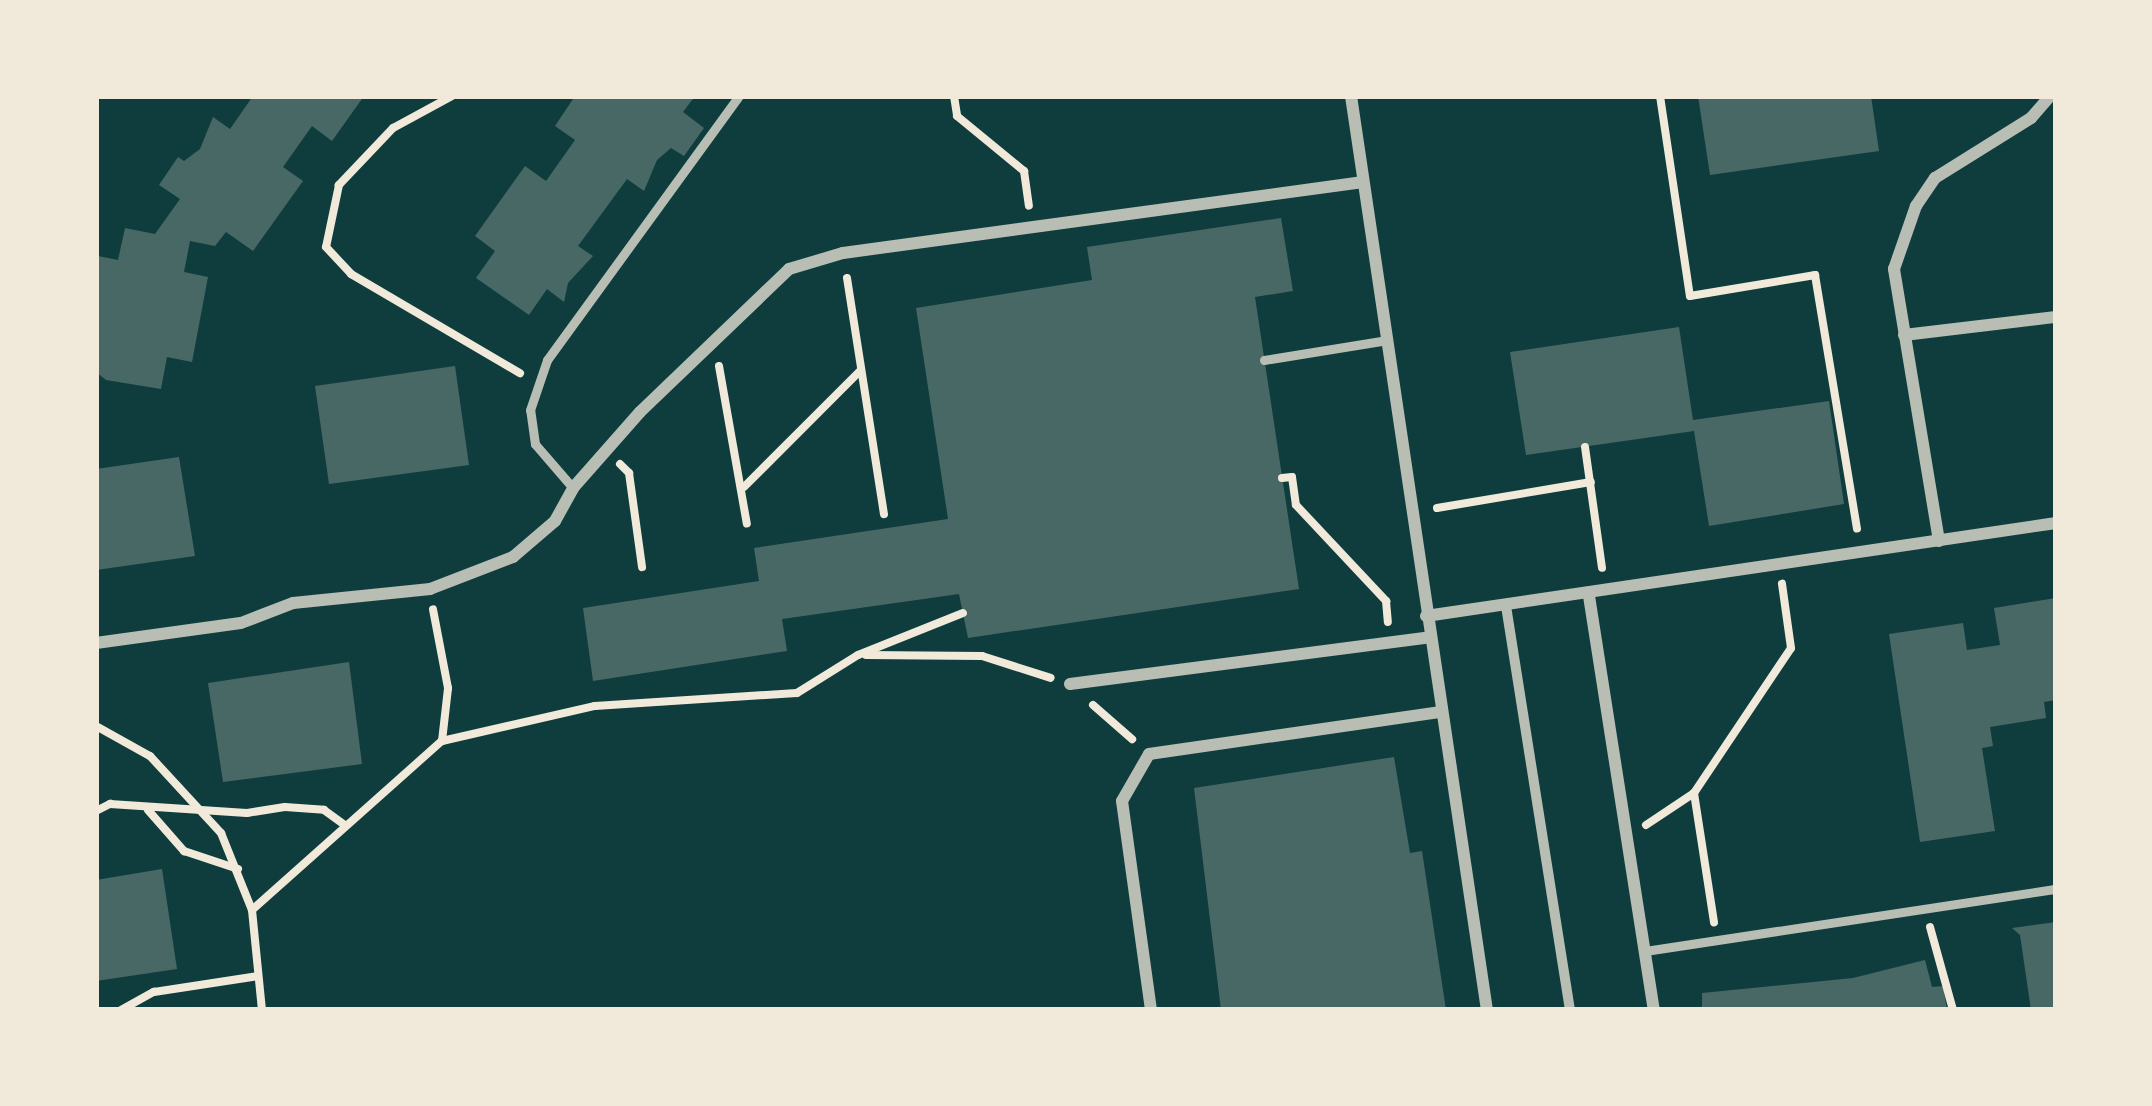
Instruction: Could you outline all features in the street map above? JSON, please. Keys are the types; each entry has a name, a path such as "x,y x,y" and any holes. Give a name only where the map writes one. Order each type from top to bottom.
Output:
{"street":[{"path":"1352,96 1487,1010"},
{"path":"1939,541 1894,269 1916,206 1935,178 2031,118 2050,96"},
{"path":"96,644 241,623 292,604 430,589 513,556 555,521 573,488 713,337 789,269 843,253 1033,231 1363,182"},
{"path":"1904,335 2056,317"},
{"path":"1426,616 1589,596 2056,523"},
{"path":"1589,596 1654,1010"},
{"path":"1506,606 1570,1010"},
{"path":"1070,684 1430,637"},
{"path":"1151,1010 1122,801 1150,754 1441,712"}],"lane":[{"path":"573,488 535,444 530,410 547,360 739,96"},
{"path":"1264,360 1387,340"},
{"path":"1645,951 2056,889"}],"path":[{"path":"452,96 393,128 340,184 326,247 351,274 538,384"},
{"path":"954,96 957,116 1024,171 1033,231"},
{"path":"1660,96 1690,296 1815,275 1853,504"},
{"path":"843,253 884,514"},
{"path":"713,337 747,524"},
{"path":"743,488 862,370"},
{"path":"1585,446 1606,593"},
{"path":"608,452 628,473 642,567"},
{"path":"1282,478 1292,477 1296,505 1385,601 1390,643"},
{"path":"1412,512 1591,482"},
{"path":"1628,838 1694,793 1791,648 1780,565"},
{"path":"430,589 448,688 442,740"},
{"path":"252,910 442,740 572,710 797,694 858,655 963,613"},
{"path":"858,655 982,656 1070,684 1150,754"},
{"path":"96,726 150,756 201,806 238,869 252,910 262,1010"},
{"path":"1694,793 1717,940"},
{"path":"96,811 110,804 148,809 323,810 345,825"},
{"path":"148,809 184,851 238,869"},
{"path":"1922,909 1946,963 1953,1010"},
{"path":"126,1009 154,992 257,976"}],"building":[{"path":"253,96 364,96 332,141 312,126 283,167 303,181 253,251 226,232 215,246 190,241 184,272 208,277 192,362 167,357 161,389 106,380 96,372 98,256 118,260 125,228 155,234 180,199 159,185 178,157 184,161 200,149 213,117 230,129"},
{"path":"575,96 695,96 683,112 704,128 684,156 671,148 657,160 644,191 627,179 578,246 593,256 568,283 564,302 547,289 529,315 476,278 495,251 475,236 525,166 546,181 575,140 555,126"},
{"path":"1698,96 1871,96 1879,151 1710,175"},
{"path":"1281,218 1293,291 1255,297 1299,589 968,638 959,594 782,619 787,651 593,681 583,608 759,581 754,548 948,519 916,308 1092,280 1087,247"},
{"path":"1679,327 1693,420 1829,401 1844,504 1709,526 1694,431 1526,455 1510,352"},
{"path":"455,366 469,465 329,484 315,386"},
{"path":"179,457 195,556 96,570 96,469"},
{"path":"2056,598 2056,700 2044,702 2046,718 1990,727 1993,746 1982,748 1995,831 1920,842 1889,634 1963,623 1967,650 2000,645 1994,608"},
{"path":"349,662 362,764 223,782 208,683"},
{"path":"1394,757 1410,853 1422,851 1446,1010 1221,1010 1194,788"},
{"path":"162,869 177,969 96,981 96,880"},
{"path":"2056,922 2056,1010 2031,1010 2020,935 2012,928"},
{"path":"1925,960 1932,987 1943,986 1947,1010 1702,1010 1702,993 1853,978"}]}
